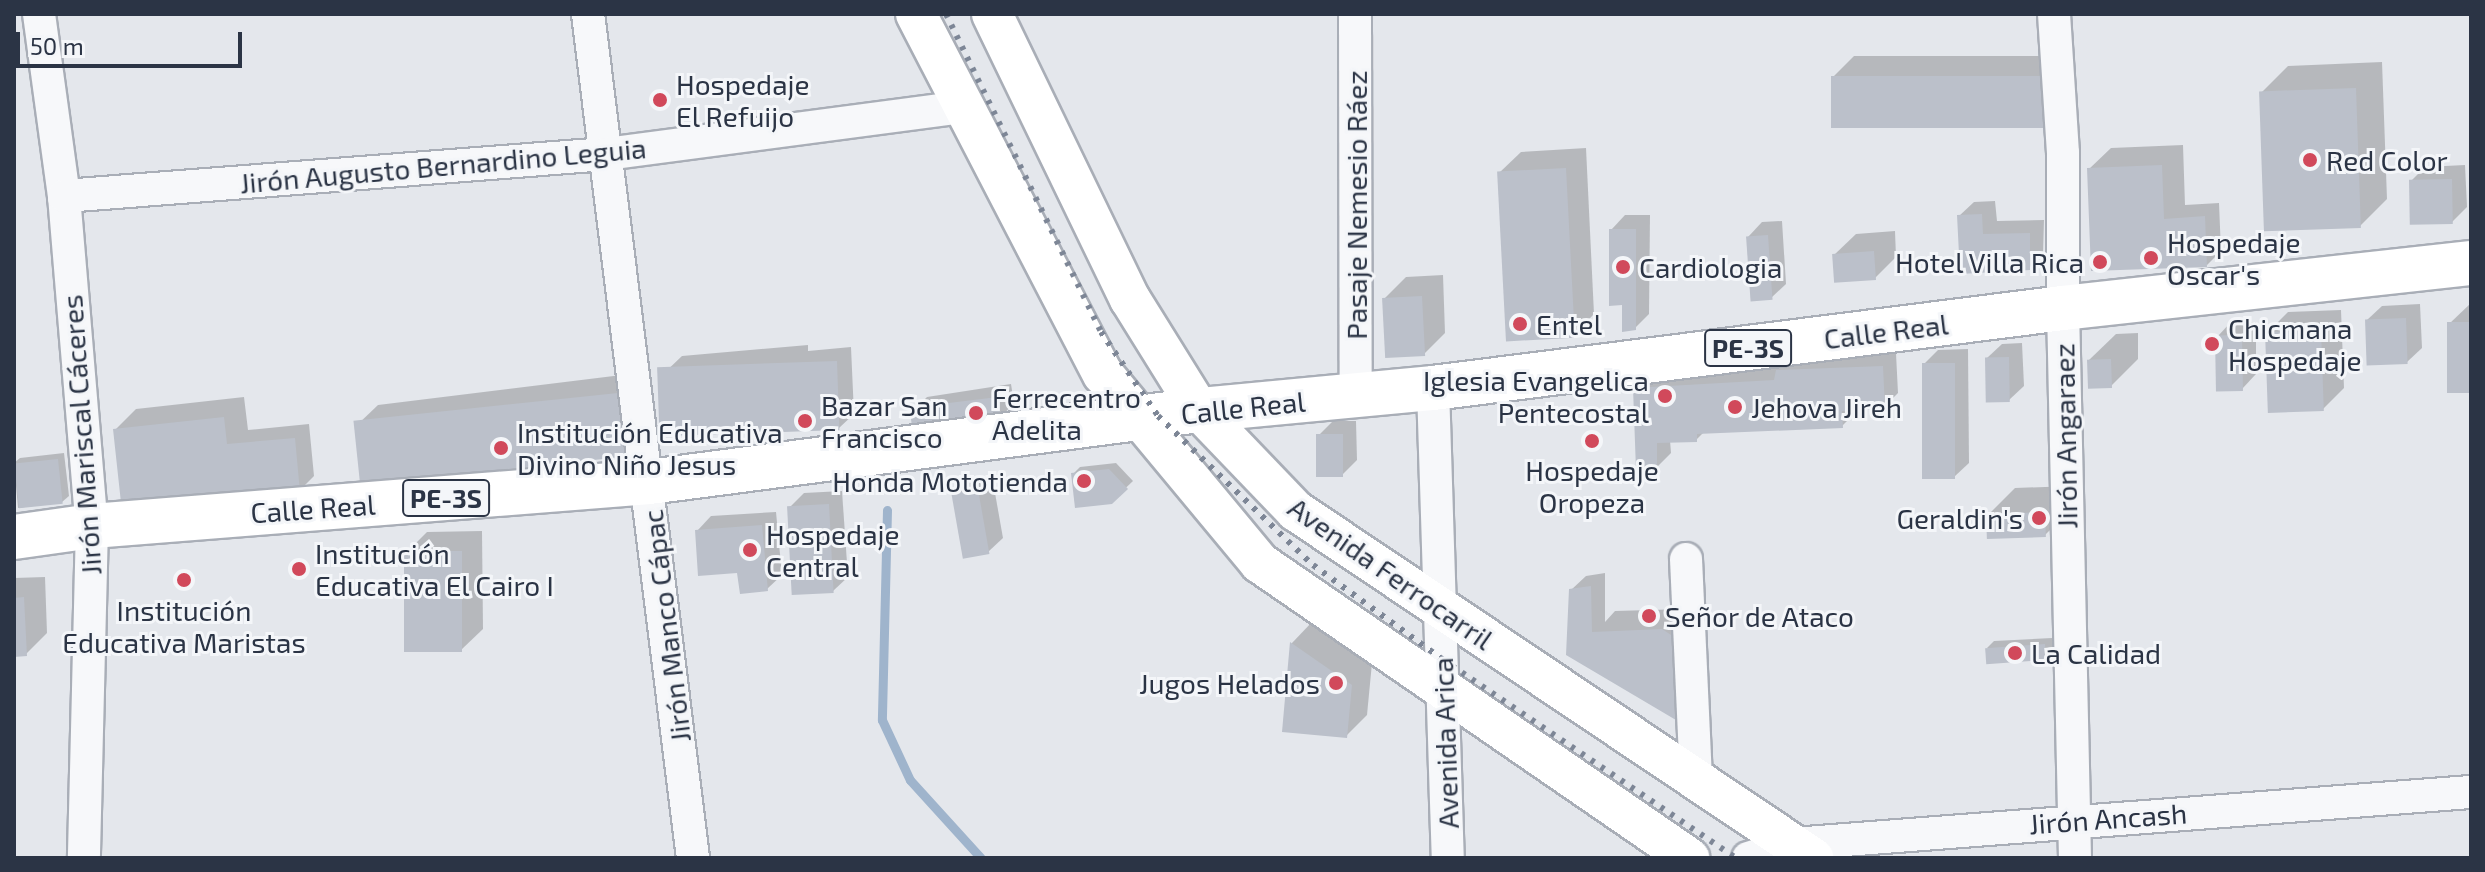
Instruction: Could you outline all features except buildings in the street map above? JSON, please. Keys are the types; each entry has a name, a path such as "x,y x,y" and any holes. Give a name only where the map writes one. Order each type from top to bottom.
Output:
{"highway":[{"name":"Calle Real","path":"14,537 92,526 649,482 1199,410 1433,388 2063,308 2471,263"}],"main road":[{"path":"916,14 1103,374 1260,563 1443,692 1689,858"},
{"name":"Avenida Ferrocarril","path":"992,14 1130,299 1199,410 1296,511 1803,851"}],"street":[{"name":"Jirón Mariscal Cáceres","path":"39,14 64,196 92,526 84,858"},
{"name":"Jirón Manco Cápac","path":"588,14 649,482 693,858"},
{"name":"Pasaje Nemesio Ráez","path":"1355,14 1356,396"},
{"name":"Jirón Angaraez","path":"2054,14 2063,153 2063,308 2075,858"},
{"name":"Jirón Augusto Bernardino Leguia","path":"64,196 606,154 963,107"},
{"name":"Avenida Arica","path":"1433,388 1448,858"},
{"path":"1686,559 1696,780"},
{"name":"Jirón Ancash","path":"1748,858 2072,820 2471,792"}],"waterway":[{"path":"887,510 882,720 910,780 981,858"}],"railway":[{"path":"946,14 1101,332 1158,416 1313,565 1442,659 1736,858"}],"place":[{"name":"Hospedaje El Refuijo","path":"660,100"},
{"name":"Red Color","path":"2310,160"},
{"name":"Hospedaje Oscar's","path":"2151,258"},
{"name":"Hotel Villa Rica","path":"2100,262"},
{"name":"Cardiologia","path":"1623,267"},
{"name":"Entel","path":"1520,324"},
{"name":"Chicmana Hospedaje","path":"2212,344"},
{"name":"Iglesia Evangelica Pentecostal","path":"1665,396"},
{"name":"Jehova Jireh","path":"1735,407"},
{"name":"Ferrecentro Adelita","path":"976,413"},
{"name":"Bazar San Francisco","path":"805,421"},
{"name":"Hospedaje Oropeza","path":"1592,441"},
{"name":"Institución Educativa Divino Niño Jesus","path":"501,448"},
{"name":"Honda Mototienda","path":"1084,481"},
{"name":"Geraldin's","path":"2039,518"},
{"name":"Hospedaje Central","path":"750,550"},
{"name":"Institución Educativa El Cairo I","path":"299,569"},
{"name":"Institución Educativa Maristas","path":"184,580"},
{"name":"Señor de Ataco","path":"1649,616"},
{"name":"La Calidad","path":"2015,653"},
{"name":"Jugos Helados","path":"1336,683"}]}
